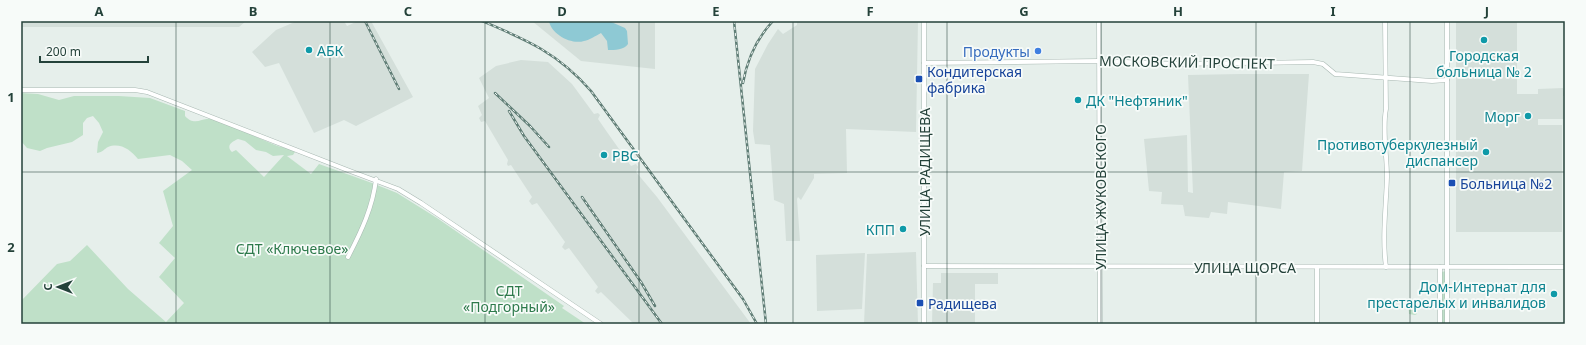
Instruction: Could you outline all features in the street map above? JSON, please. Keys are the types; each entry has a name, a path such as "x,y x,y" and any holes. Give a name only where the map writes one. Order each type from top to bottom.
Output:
{"street":[{"name":"УЛИЦА РАДИЩЕВА","path":"924,21 924,324"},
{"name":"УЛИЦА ЖУКОВСКОГО","path":"1100,21 1100,324"},
{"path":"1385,21 1386,109 1384,121 1387,177 1383,242 1386,267"},
{"path":"1447,21 1447,324"},
{"name":"МОСКОВСКИЙ ПРОСПЕКТ","path":"924,63 1099,61 1178,64 1313,62 1323,64 1335,74 1386,76 1432,81 1447,80"},
{"path":"21,90 135,90 147,92 350,171 376,179 398,188 602,324"},
{"path":"348,257 370,209 374,196 376,179"},
{"name":"УЛИЦА ЩОРСА","path":"924,266 1565,267"},
{"path":"1317,267 1317,324"},
{"path":"1440,267 1440,324"}],"shaded area":[{"path":"21,21 246,21 239,27 21,27"},
{"path":"297,21 344,21 347,26 358,21 371,21 413,97 356,126 344,120 314,133 279,63 265,67 252,52 276,30"},
{"path":"532,21 655,21 655,69 581,61"},
{"path":"797,21 918,21 916,132 846,129 847,173 814,174 814,178 801,200 798,197 797,199 800,241 786,241 784,204 774,200 770,145 755,144 753,131 755,69 778,29 783,34 797,25"},
{"path":"1456,21 1517,21 1517,94 1538,94 1538,89 1563,88 1564,93 1565,21 1565,96 1563,96 1564,119 1538,119 1538,125 1562,125 1562,232 1456,232"},
{"path":"521,60 548,62 572,84 594,114 598,113 600,115 598,119 631,166 636,164 638,167 636,172 657,197 751,324 634,324 601,292 598,294 595,291 598,287 569,248 565,250 562,247 565,242 537,203 532,205 529,201 532,197 511,165 508,166 508,160 485,121 481,122 479,118 482,115 478,106 489,98 479,78 496,66"},
{"path":"1309,74 1302,171 1284,172 1281,209 1228,202 1227,214 1211,212 1209,218 1185,216 1183,205 1161,204 1162,192 1149,191 1144,139 1187,135 1188,192 1193,193 1188,75"},
{"path":"916,252 918,324 864,324 867,254"},
{"path":"865,253 862,309 817,311 816,255"},
{"path":"941,273 998,273 998,284 975,284 975,324 932,324 933,283 941,283"}],"green space":[{"name":"СДТ «Ключевое»","path":"21,93 38,94 59,100 74,96 150,98 185,111 185,116 192,121 211,119 219,121 275,145 290,149 295,152 293,155 287,156 311,174 319,164 397,193 437,218 564,306 562,308 586,324 21,324 21,301 57,264 70,261 87,245 128,289 166,322 184,303 159,277 175,258 159,243 173,226 163,191 192,170 182,161 170,155 138,159 129,150 121,146 108,147 97,153 98,142 103,132 99,123 93,116 87,118 83,123 83,135 72,142 40,151 27,148 21,141","holes":["238,139 245,141 256,150 266,152 273,156 284,155 264,177 236,150 232,152 230,150 229,146 233,141"]},
{"path":"1446,271 1446,324 1442,324 1442,272"},
{"path":"1408,300 1417,300 1417,314 1415,315 1409,314"}],"water":[{"path":"549,21 609,21 625,28 627,31 628,44 622,49 608,50 607,41 601,33 584,41 579,42 568,40 553,30"}],"railway":[{"path":"365,21 399,89"},
{"path":"482,21 528,41 554,57 579,78 591,91 743,299 757,324"},
{"path":"734,21 766,324"},
{"path":"743,83 750,58 762,35 773,21"},
{"path":"495,93 530,126 549,147"},
{"path":"509,111 524,136 662,324"},
{"path":"582,197 641,282 655,306"}],"place":[{"name":"Городская больница № 2","path":"1484,40"},
{"name":"АБК","path":"309,50"},
{"name":"Продукты","path":"1038,51"},
{"name":"Кондитерская фабрика","path":"919,79"},
{"name":"ДК \"Нефтяник\"","path":"1078,100"},
{"name":"Морг","path":"1528,116"},
{"name":"Противотуберкулезный диспансер","path":"1486,152"},
{"name":"РВС","path":"604,155"},
{"name":"Больница №2","path":"1452,183"},
{"name":"КПП","path":"903,229"},
{"name":"Дом-Интернат для престарелых и инвалидов","path":"1554,294"},
{"name":"Радищева","path":"920,303"}],"park label":[{"name":"СДТ «Подгорный»","path":"509,298"}]}
